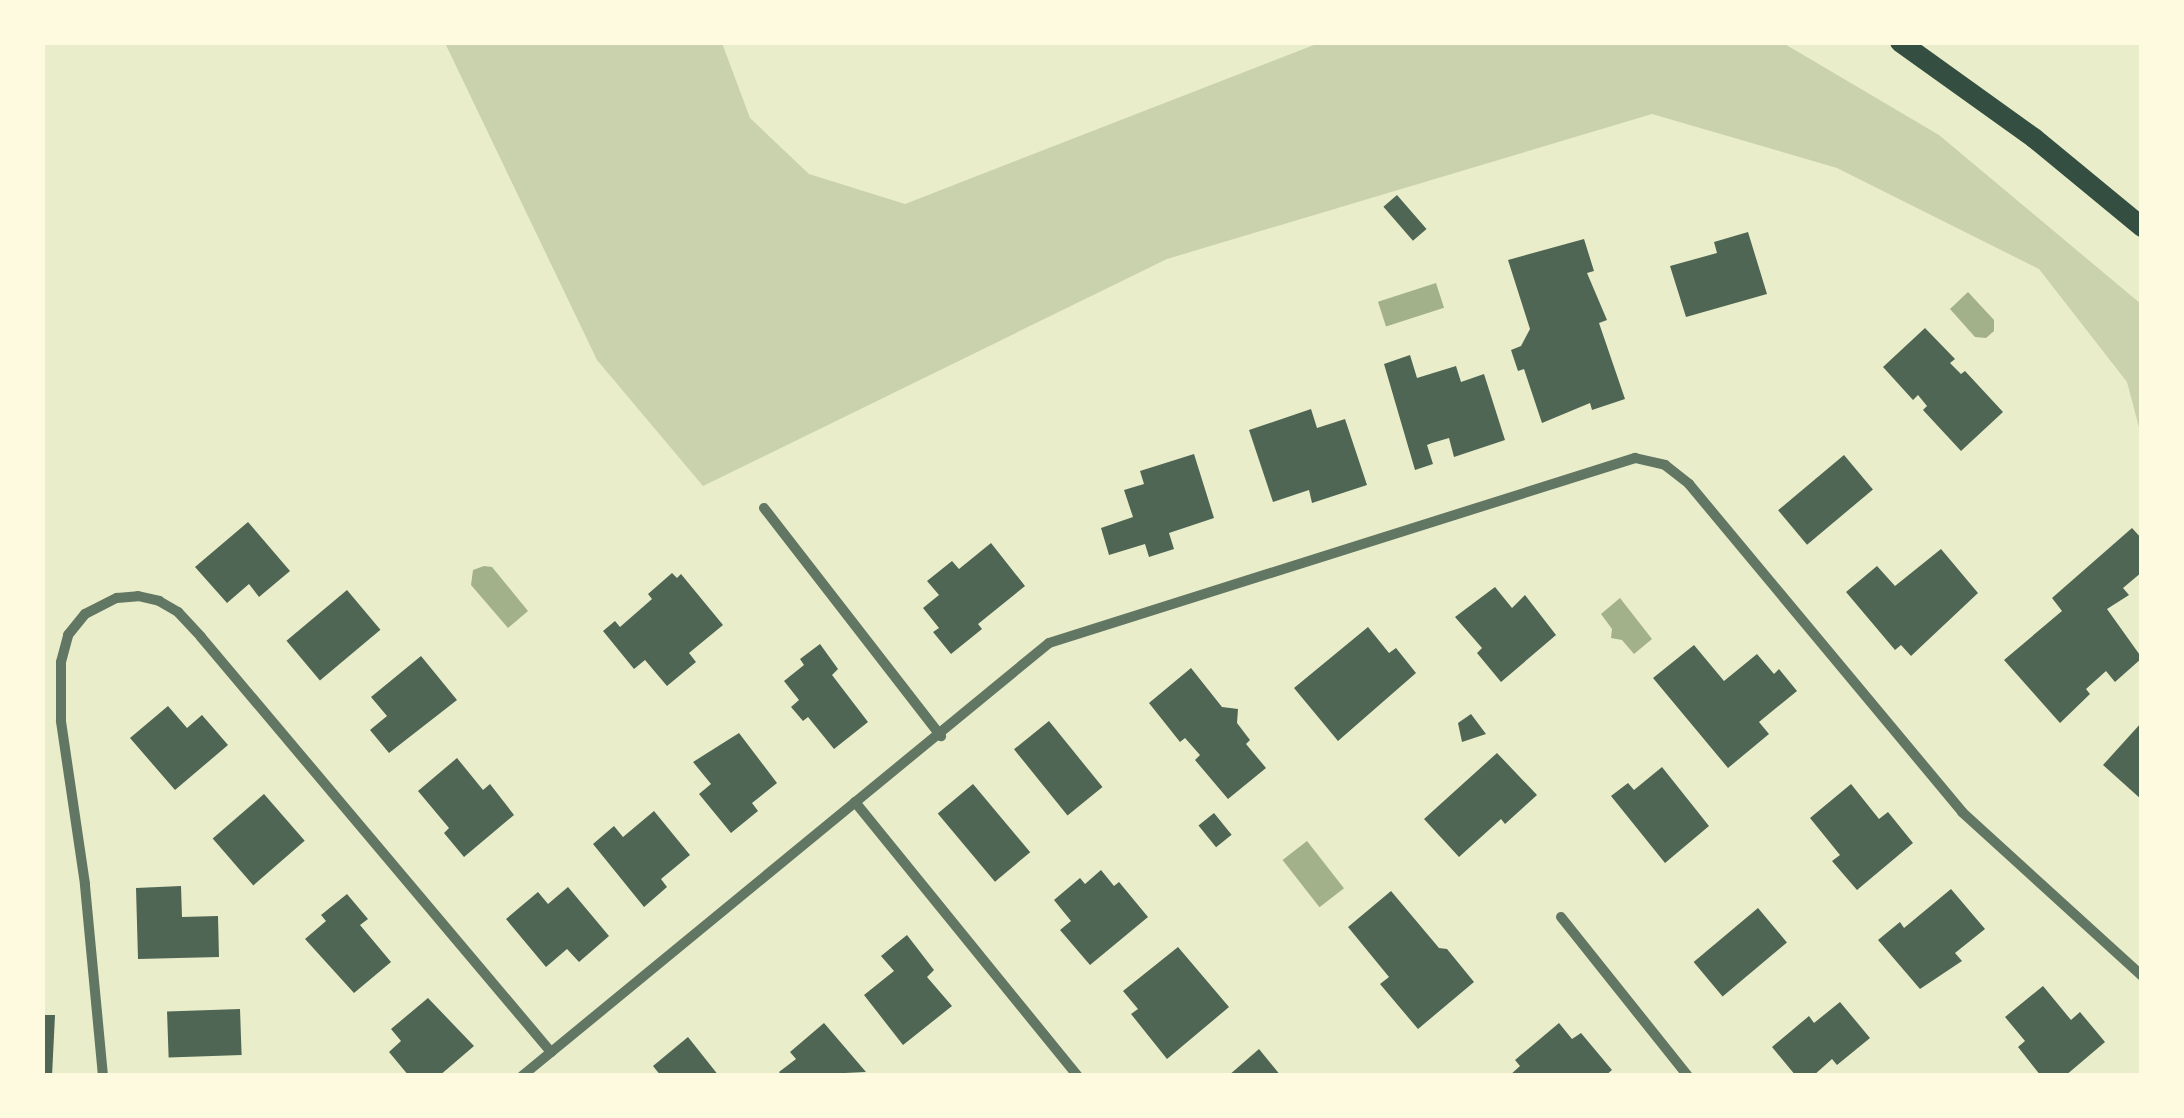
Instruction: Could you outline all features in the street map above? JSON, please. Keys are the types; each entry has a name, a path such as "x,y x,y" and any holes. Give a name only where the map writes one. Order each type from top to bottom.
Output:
{"main road":[{"path":"1900,42 2034,138 2142,227"}],"street":[{"path":"522,1076 1050,643 1620,460 1646,458 1665,465 1689,484 1962,812 2142,976"},
{"path":"764,508 941,736"},
{"path":"103,1076 85,884 61,721 61,662 68,635 85,614 116,598 138,596 159,600 178,612 201,637 550,1052"},
{"path":"855,802 1078,1076"},
{"path":"1562,917 1688,1076"}],"shaded area":[{"path":"445,43 722,43 750,118 809,174 905,204 1319,43 1783,43 1939,135 2141,304 2141,435 2127,382 2039,269 1837,168 1652,114 1167,259 703,486 597,360"},
{"path":"1436,283 1444,308 1386,327 1378,302"},
{"path":"1968,292 1994,320 1994,331 1986,338 1975,337 1950,309"},
{"path":"492,567 528,611 508,628 471,585 473,570"},
{"path":"1620,598 1652,639 1634,654 1622,640 1611,638 1612,629 1601,614"},
{"path":"1307,841 1344,888 1320,907 1283,860"}],"building":[{"path":"1397,195 1427,229 1413,241 1383,207"},
{"path":"1748,232 1767,294 1686,317 1670,266 1717,253 1714,242"},
{"path":"1584,239 1594,271 1587,273 1607,320 1599,323 1625,399 1592,410 1590,403 1542,423 1524,369 1518,371 1511,350 1521,346 1530,329 1508,260"},
{"path":"1925,328 1955,359 1950,363 1961,374 1965,371 2003,412 1961,451 1923,410 1927,406 1918,395 1913,400 1883,367"},
{"path":"1410,355 1417,378 1456,366 1461,382 1484,374 1505,440 1454,457 1449,438 1432,443 1427,445 1433,464 1415,470 1384,364"},
{"path":"1311,409 1317,428 1345,419 1367,485 1312,503 1309,490 1273,502 1249,430"},
{"path":"1194,454 1214,518 1169,533 1174,549 1149,557 1145,544 1109,555 1101,528 1133,517 1124,490 1144,484 1140,471"},
{"path":"1844,455 1873,489 1807,545 1778,510"},
{"path":"248,522 290,571 259,597 249,584 227,603 195,567"},
{"path":"2132,528 2142,539 2142,572 2123,588 2129,595 2107,609 2142,658 2115,682 2106,671 2086,689 2090,694 2060,723 2004,660 2062,611 2052,598"},
{"path":"991,543 1025,586 978,624 982,629 951,654 933,632 939,628 923,608 939,595 927,581 952,561 959,569"},
{"path":"1941,549 1978,593 1911,656 1901,645 1895,650 1846,592 1877,566 1895,586"},
{"path":"672,573 677,578 681,574 723,625 689,653 696,662 667,686 645,660 634,669 603,631 615,621 620,627 652,599 648,594"},
{"path":"1495,587 1512,608 1525,595 1556,635 1501,682 1477,653 1482,648 1455,617"},
{"path":"347,590 380,630 320,681 286,641"},
{"path":"1368,627 1389,653 1396,648 1416,673 1338,741 1294,688"},
{"path":"820,644 838,669 832,675 868,722 834,749 808,717 803,721 791,707 799,700 784,681 804,665 800,659"},
{"path":"1694,645 1724,681 1757,654 1774,674 1779,669 1797,691 1759,722 1769,734 1728,768 1653,678"},
{"path":"421,656 457,700 389,753 370,730 387,716 371,697"},
{"path":"1191,668 1222,707 1238,709 1237,723 1250,740 1246,744 1266,768 1228,799 1195,760 1200,755 1185,738 1180,742 1149,703"},
{"path":"168,706 187,728 202,715 228,745 175,790 130,738"},
{"path":"1471,714 1486,734 1462,742 1458,723"},
{"path":"1049,721 1102,787 1068,815 1014,749"},
{"path":"2142,722 2142,800 2103,765"},
{"path":"739,733 777,783 752,803 758,811 731,833 699,794 711,784 693,762"},
{"path":"1497,753 1537,795 1505,824 1501,819 1459,857 1424,819"},
{"path":"457,758 483,790 490,784 514,815 464,857 444,833 449,828 418,791"},
{"path":"1662,767 1709,826 1665,863 1611,796 1628,783 1634,790"},
{"path":"973,784 1030,852 995,882 938,814"},
{"path":"1851,784 1879,819 1888,812 1913,843 1857,890 1832,861 1840,855 1810,818"},
{"path":"264,794 305,841 253,885 213,839"},
{"path":"654,811 690,855 661,879 667,887 644,907 593,844 614,826 623,837"},
{"path":"1214,813 1232,835 1216,847 1198,826"},
{"path":"1101,870 1114,886 1119,882 1148,917 1090,965 1060,930 1071,921 1054,900 1080,878 1085,884"},
{"path":"181,886 182,917 218,916 219,957 138,959 136,888"},
{"path":"568,887 609,936 579,962 567,949 546,967 506,919 538,892 548,904"},
{"path":"1951,889 1985,929 1955,953 1962,961 1920,989 1878,940 1900,922 1904,928"},
{"path":"1391,891 1474,982 1418,1029 1380,984 1389,977 1348,927"},
{"path":"347,894 368,919 360,925 391,962 354,993 305,939 326,921 321,915"},
{"path":"1758,908 1787,942 1723,996 1694,962"},
{"path":"907,935 934,970 927,977 952,1006 903,1045 864,995 894,971 881,956"},
{"path":"1178,947 1229,1007 1167,1059 1131,1014 1138,1009 1123,991"},
{"path":"2043,986 2071,1020 2080,1012 2105,1042 2065,1076 2041,1076 2018,1047 2025,1041 2005,1017"},
{"path":"428,998 474,1046 439,1076 409,1076 389,1052 401,1041 391,1029"},
{"path":"1840,1002 1870,1038 1837,1065 1832,1059 1813,1076 1796,1076 1772,1047 1809,1016 1814,1023"},
{"path":"240,1009 242,1055 169,1058 167,1012"},
{"path":"42,1015 55,1015 52,1076 42,1076"},
{"path":"824,1023 866,1072 782,1076 779,1072 796,1059 790,1052"},
{"path":"1559,1023 1572,1039 1581,1033 1612,1070 1605,1076 1509,1076 1520,1066 1515,1060"},
{"path":"688,1037 719,1076 661,1076 653,1066"},
{"path":"1259,1049 1281,1076 1228,1076"}]}
